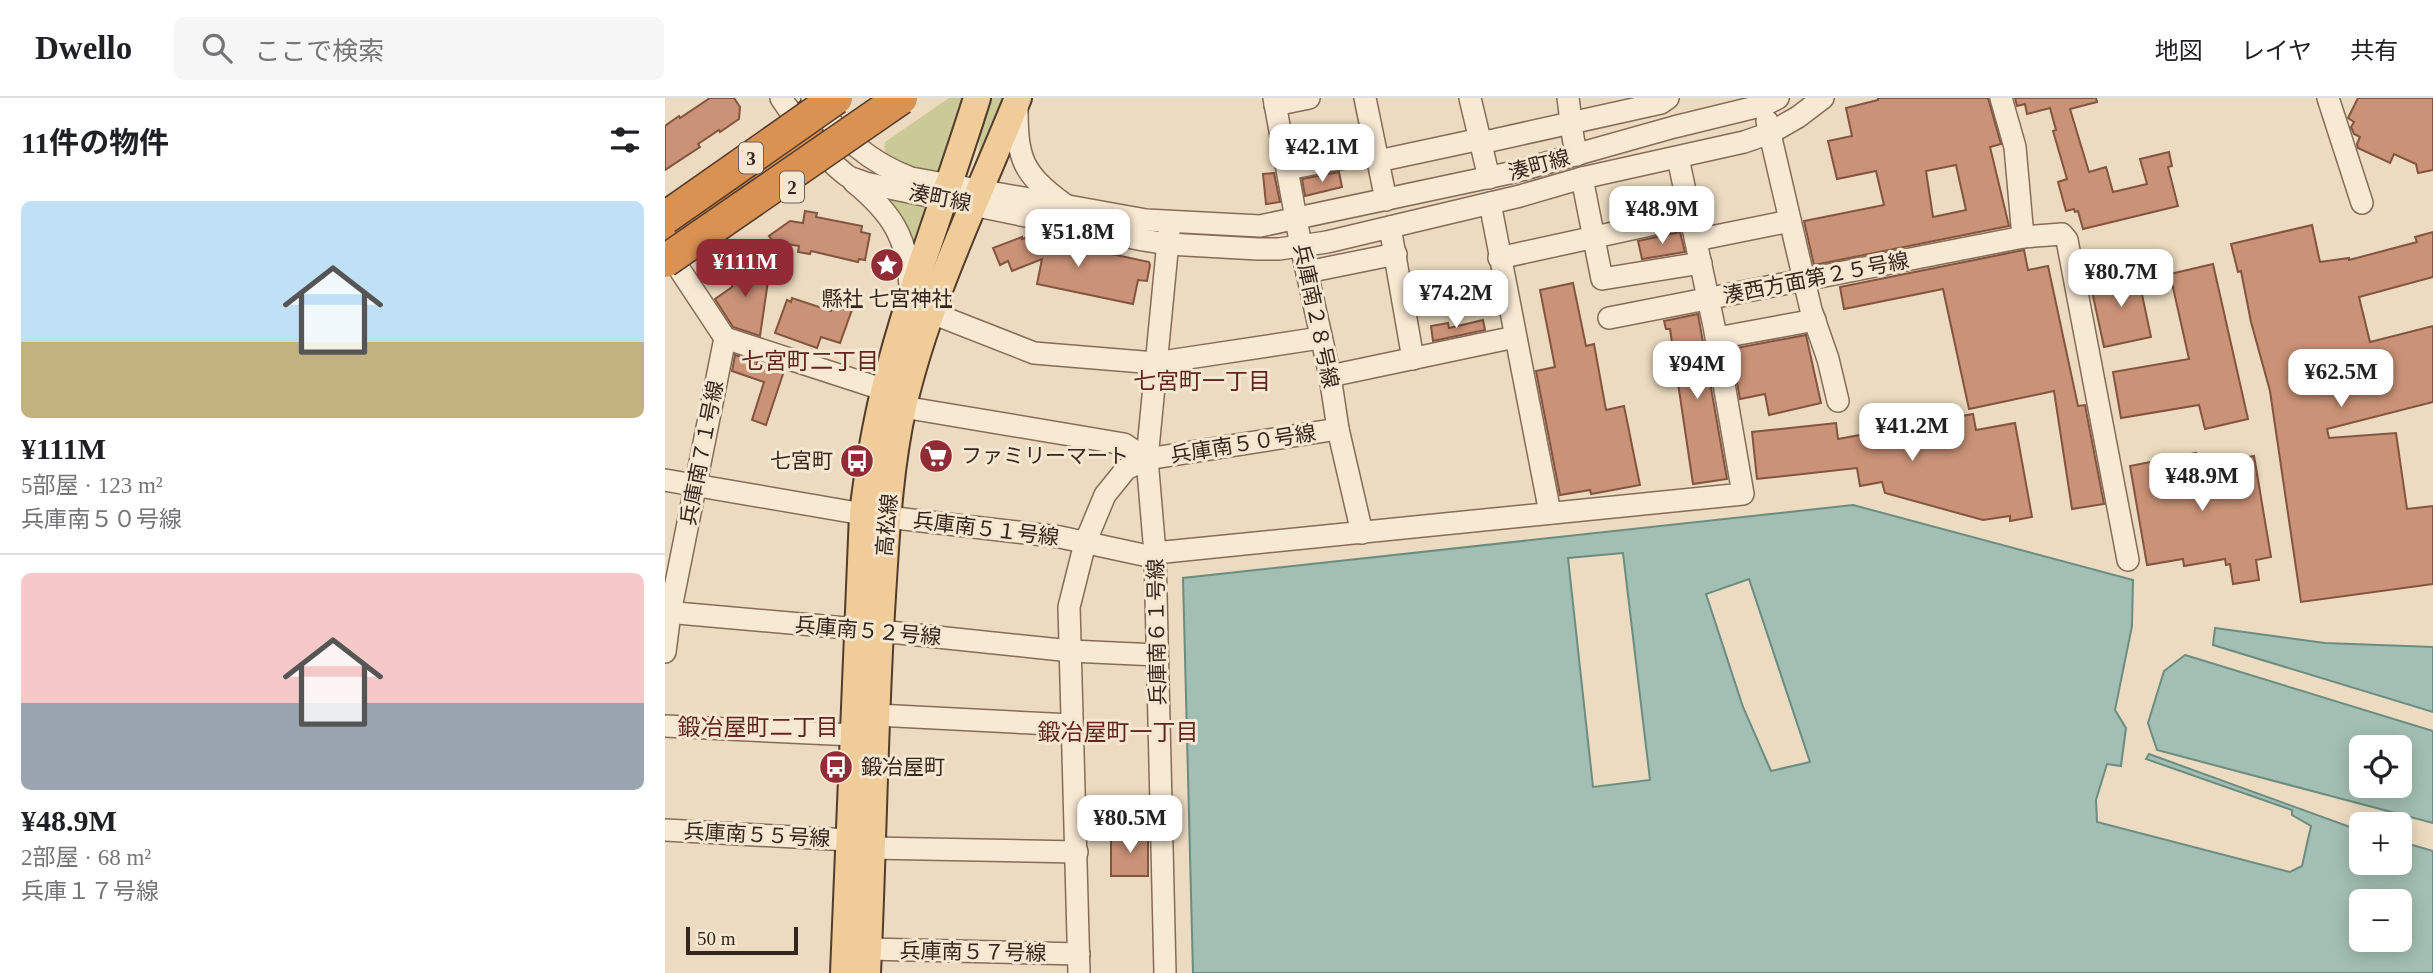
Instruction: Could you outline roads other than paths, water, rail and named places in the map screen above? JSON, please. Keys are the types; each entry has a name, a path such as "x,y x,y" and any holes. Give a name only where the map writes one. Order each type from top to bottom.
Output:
{"highway":[{"name":"3","path":"669,268 901,98"},
{"name":"2","path":"669,268 837,162 920,98"},
{"name":"3","path":"665,218 809,106"},
{"path":"665,239 785,155 809,106"},
{"path":"665,200 809,106"},
{"path":"740,188 773,183 837,162"}],"main road":[{"name":"高松線","path":"867,961 854,735 869,630 875,516 894,399 921,307 947,193 977,98"},
{"name":"高松線","path":"921,307 976,198 1017,100"},
{"name":"高松線","path":"844,973 876,715 869,630"}],"street":[{"path":"1274,101 1308,98"},
{"path":"1365,98 1386,200"},
{"path":"1471,98 1489,178"},
{"path":"1568,98 1577,155"},
{"name":"湊町線","path":"809,106 837,162 875,185 947,193 1258,249 1301,246 1390,227 1582,178 1744,142 1770,133 1823,98"},
{"path":"2001,98 2015,147 2023,237"},
{"path":"2328,98 2362,203"},
{"path":"1287,169 1485,142 1661,103 1667,99 1674,127"},
{"path":"1017,100 1020,152 1027,170 1042,188 1066,205"},
{"path":"1768,100 1770,133 1790,221 1838,401"},
{"name":"湊町線","path":"976,198 1066,205 1169,233 1259,226 1489,178 1768,100"},
{"name":"兵庫南２８号線","path":"1274,101 1301,246 1361,533"},
{"name":"湊町線","path":"809,106 837,162"},
{"name":"湊町線","path":"1301,246 1325,235 1610,164 1742,135 1770,133"},
{"path":"1678,158 1717,338 1815,320"},
{"path":"837,162 873,198 901,235 921,307 1034,353 1155,363 1320,338"},
{"name":"湊町線","path":"837,162 886,169 947,193"},
{"path":"1582,178 1602,279 1701,263"},
{"path":"1490,203 1550,513"},
{"name":"湊町線","path":"1296,219 1323,228 1400,209 1448,204"},
{"path":"1499,258 1691,216"},
{"path":"1696,240 1790,221"},
{"path":"1390,227 1413,359"},
{"name":"兵庫南６１号線","path":"1165,973 1155,553 1147,459 1169,233"},
{"name":"湊西方面第２５号線","path":"1609,318 2023,237 2062,234 2067,240 2127,560"},
{"path":"1307,272 1396,254"},
{"path":"669,268 725,338"},
{"path":"1403,300 1503,280"},
{"path":"1329,376 1515,337"},
{"name":"兵庫南５０号線","path":"725,338 894,399 1123,444 1147,459 1338,429"},
{"name":"兵庫南７１号線","path":"665,652 668,613 725,338"},
{"name":"兵庫南５１号線","path":"665,480 875,516 1060,537 1144,556 1743,494 1717,338"},
{"path":"1079,964 1069,607 1085,543 1105,495 1126,469 1147,459"},
{"name":"兵庫南５２号線","path":"668,613 869,630 1071,652 1157,655"},
{"path":"876,715 1072,725"},
{"path":"665,726 854,735"},
{"path":"1076,822 1161,820"},
{"name":"兵庫南５５号線","path":"665,830 860,844 1077,852"},
{"name":"兵庫南５７号線","path":"867,961 1079,964"}],"place":[{"name":"縣社 七宮神社","path":"887,265"},
{"name":"ファミリーマート","path":"936,456"},
{"name":"七宮町","path":"857,461"},
{"name":"鍛冶屋町","path":"836,767"}],"district":[{"name":"七宮町二丁目","path":"810,361"},
{"name":"七宮町一丁目","path":"1202,381"},
{"name":"鍛冶屋町二丁目","path":"758,727"},
{"name":"鍛冶屋町一丁目","path":"1118,732"}]}
